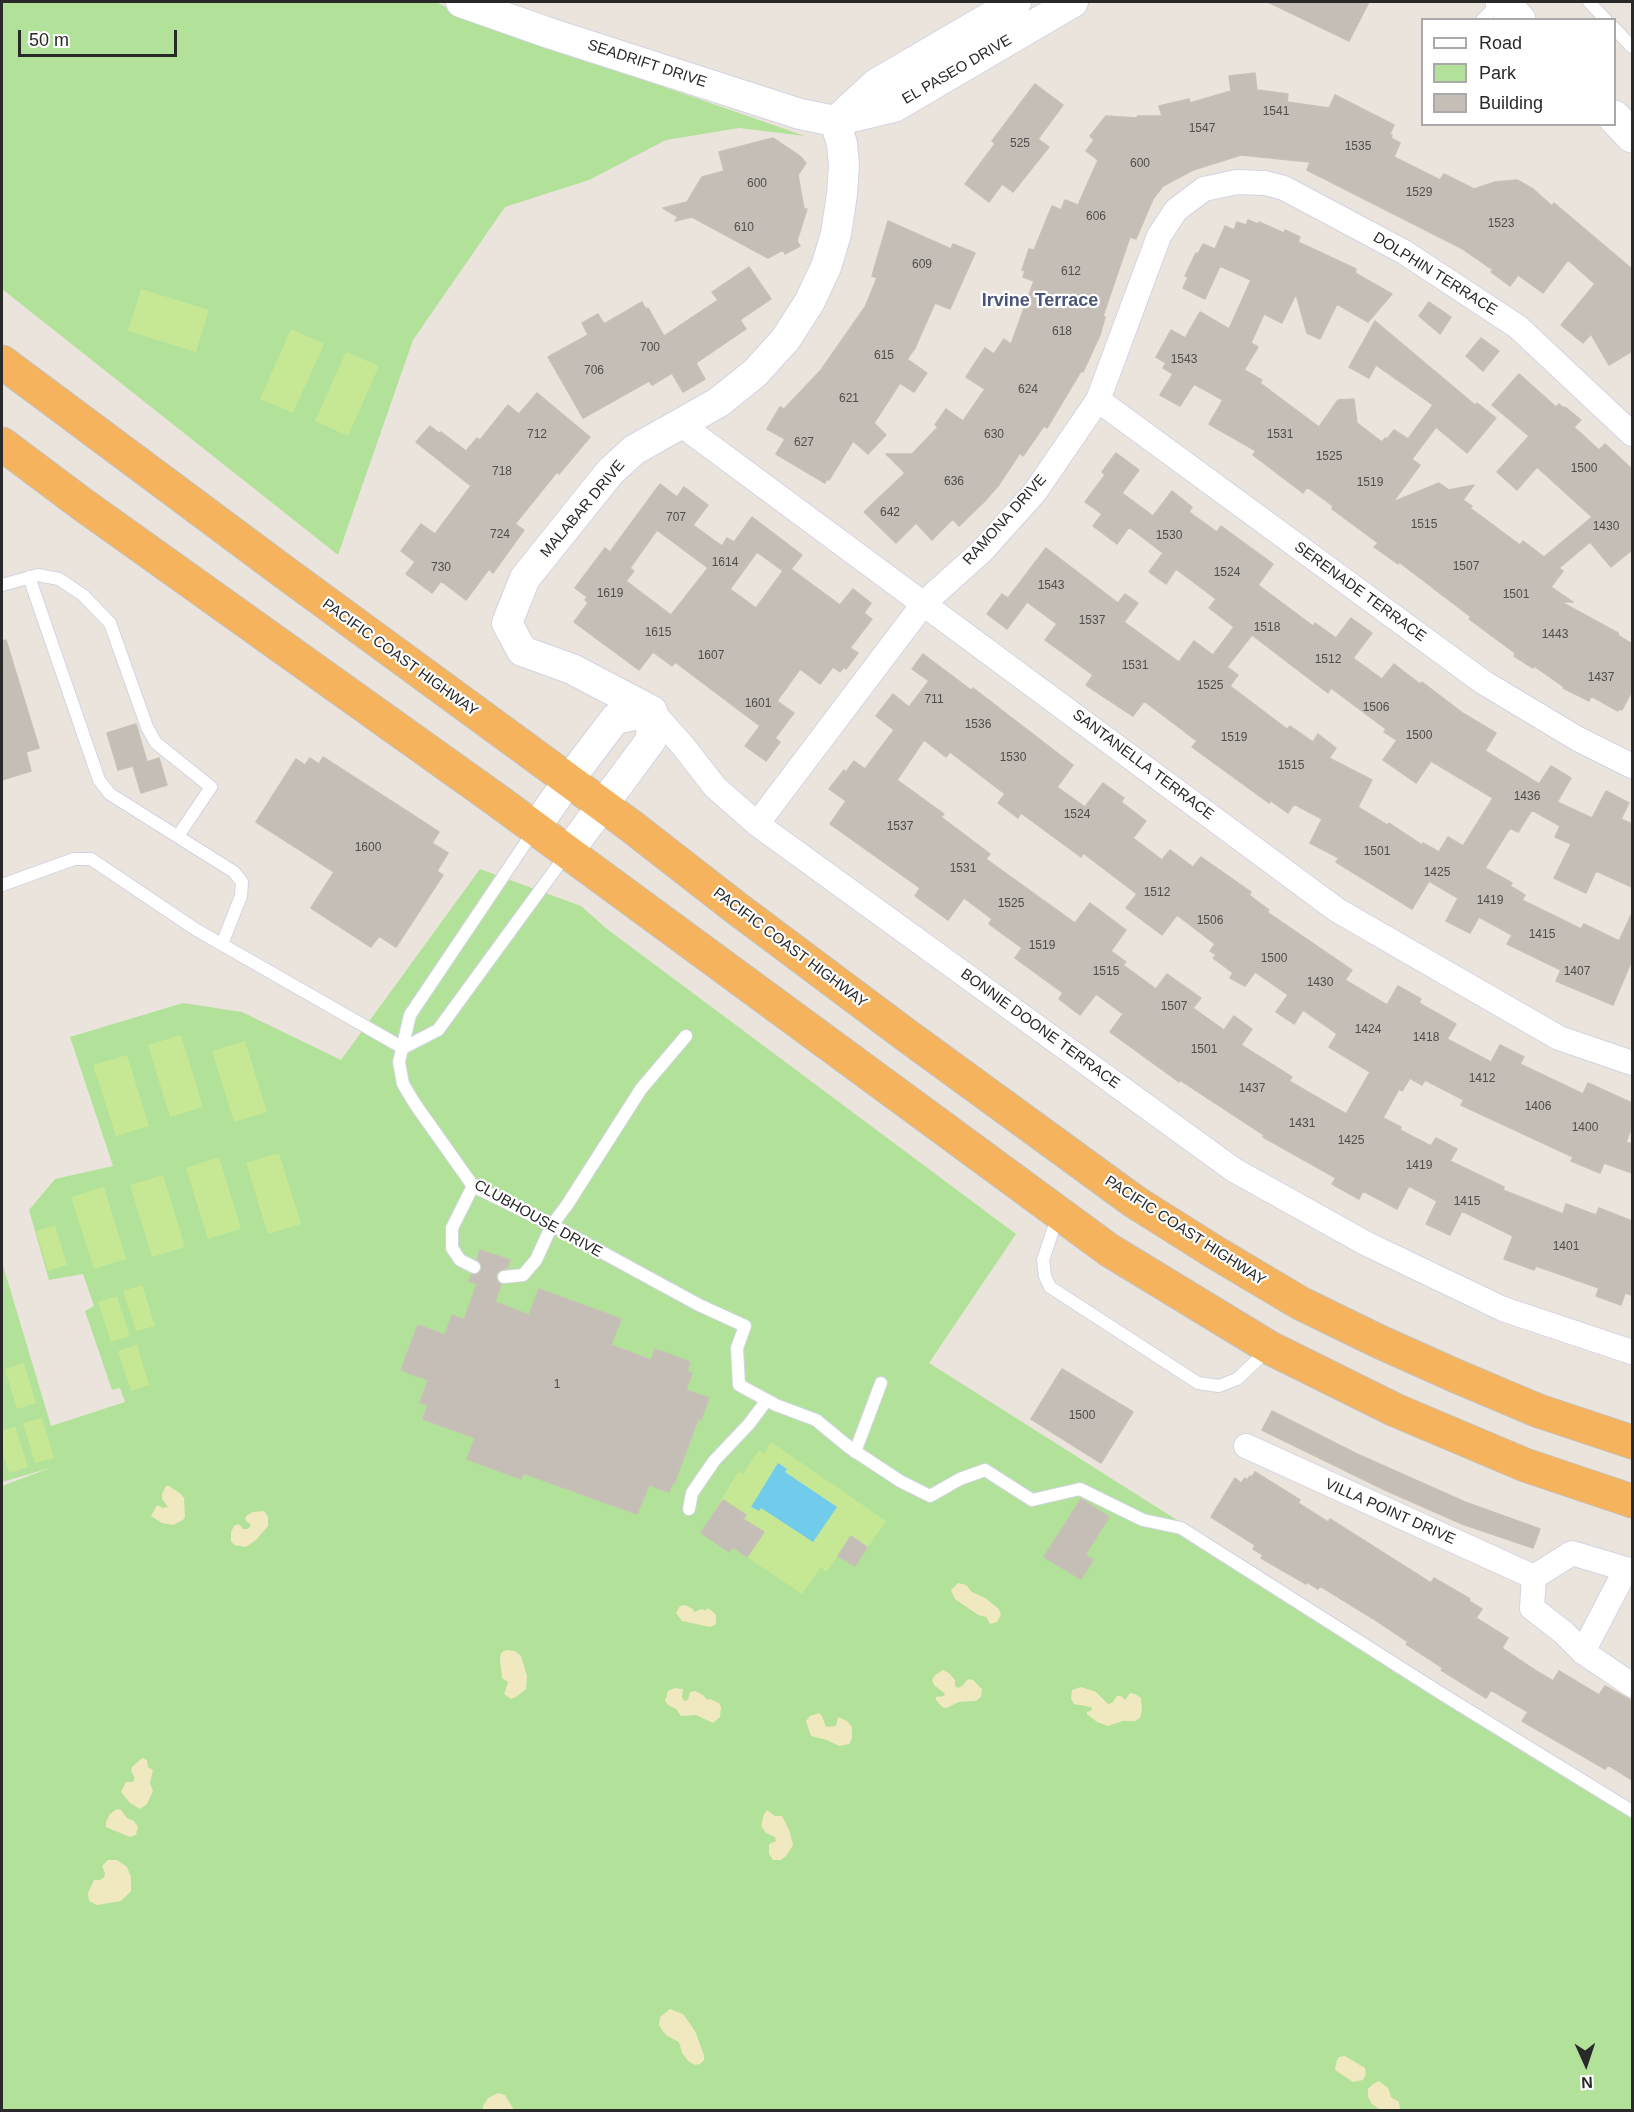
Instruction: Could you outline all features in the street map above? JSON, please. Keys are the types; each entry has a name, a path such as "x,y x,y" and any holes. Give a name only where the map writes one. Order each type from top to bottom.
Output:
{"highway":[{"name":"PACIFIC COAST HIGHWAY","path":"2,362 603,805 735,907 1135,1202 1300,1302 1456,1376 1539,1411 1632,1442"},
{"path":"2,444 82,504 568,852 1109,1250 1270,1348 1406,1414 1526,1465 1632,1501"}],"main road":[{"path":"1501,2 1517,18"},
{"path":"1616,119 1632,136"}],"street":[{"name":"EL PASEO DRIVE","path":"835,122 876,84 1016,2"},
{"name":"EL PASEO DRIVE","path":"835,122 894,107 1073,2"},
{"name":"SEADRIFT DRIVE","path":"468,3 800,114 835,122"},
{"name":"MALABAR DRIVE","path":"507,623 525,578 610,472 634,450 719,402 755,373 785,340 809,303 826,267 836,234 843,190 844,165 842,144 835,122"},
{"name":"DOLPHIN TERRACE","path":"1204,189 1237,182 1265,183 1284,188 1404,252 1518,327 1632,434"},
{"name":"RAMONA DRIVE","path":"757,824 924,603 982,550 1035,492 1098,400 1159,236 1176,210 1204,189"},
{"name":"SERENADE TERRACE","path":"1098,400 1483,682 1578,739 1632,766"},
{"name":"SANTANELLA TERRACE","path":"679,423 1337,910 1559,1038 1632,1063"},
{"name":"BONNIE DOONE TERRACE","path":"507,623 522,651 572,669 652,711 715,787 757,824 1234,1170 1367,1244 1503,1309 1632,1352"},
{"path":"568,781 615,719 652,711 651,740 568,852"},
{"name":"CLUBHOUSE DRIVE","path":"535,828 568,781"},
{"name":"VILLA POINT DRIVE","path":"1246,1446 1534,1577"},
{"path":"1583,1652 1629,1570 1572,1553 1534,1577 1532,1608 1563,1632 1583,1652 1632,1685"}],"lane":[{"path":"1484,18 1501,2"},
{"path":"1589,2 1604,18"},
{"path":"1616,30 1632,47"},
{"path":"2,585 38,575 58,579 83,595 110,623 147,727 156,743 211,787 178,836"},
{"path":"29,577 99,780 110,794 234,872 242,882 241,896 222,944"},
{"name":"CLUBHOUSE DRIVE","path":"535,828 410,1015 399,1062 404,1084 415,1104 473,1186 745,1326 737,1348 739,1385 767,1400"},
{"path":"2,885 74,859 91,859 195,929 403,1048 438,1030 568,852"},
{"path":"504,1277 523,1275 536,1260 552,1226 641,1089 686,1036"},
{"path":"473,1186 452,1228 452,1248 460,1260 474,1267"},
{"path":"1059,1214 1043,1260 1045,1276 1050,1287 1198,1383 1219,1386 1237,1379 1270,1348"},
{"path":"855,1452 881,1383"},
{"path":"689,1509 692,1493 714,1461 750,1424 767,1400 816,1420 855,1452 900,1481 930,1496 960,1479 985,1470 1032,1500 1080,1489 1143,1520 1181,1528 1632,1811"}],"green space":[{"path":"2,2 436,2 472,20 805,136 739,128 666,140 589,180 505,207 413,340 338,555 2,289"},
{"path":"141,289 209,310 196,352 128,331"},
{"path":"291,329 324,344 293,413 260,399"},
{"path":"346,352 379,366 348,436 315,421"},
{"path":"480,869 581,906 607,929 1016,1234 929,1363 1632,1808 1632,2110 2,2110 2,1486 50,1468 2,1482 2,1262 51,1426 125,1402 120,1388 112,1390 85,1311 94,1306 83,1274 49,1280 29,1210 55,1179 113,1166 70,1037 183,1003 242,1012 341,1060"},
{"path":"181,1035 203,1107 170,1117 148,1045"},
{"path":"245,1041 267,1112 234,1122 212,1051"},
{"path":"127,1055 149,1126 116,1136 93,1065"},
{"path":"279,1153 301,1224 268,1234 246,1163"},
{"path":"219,1157 241,1229 208,1239 186,1168"},
{"path":"163,1175 185,1247 152,1257 130,1185"},
{"path":"104,1187 126,1259 94,1269 71,1197"},
{"path":"55,1225 67,1265 48,1271 36,1231"},
{"path":"142,1285 155,1326 136,1331 123,1291"},
{"path":"117,1296 130,1336 111,1342 98,1302"},
{"path":"137,1345 149,1385 131,1391 118,1351"},
{"path":"24,1363 36,1403 17,1409 5,1369"},
{"path":"42,1418 54,1458 35,1463 23,1423"},
{"path":"15,1426 28,1467 9,1473 2,1449 2,1431"},
{"path":"771,1442 886,1521 855,1566 838,1556 826,1572 821,1567 802,1594 733,1548 729,1552 701,1533 738,1472 743,1474 759,1450 764,1454"}],"sand":[{"path":"166,1486 184,1498 185,1517 173,1525 162,1523 151,1516 157,1505 163,1508 168,1507 162,1499"},
{"path":"264,1511 268,1517 268,1526 256,1540 246,1547 234,1545 231,1541 231,1532 234,1526 239,1524 243,1529 248,1529 251,1525 245,1520 246,1516 253,1512"},
{"path":"958,1583 966,1585 972,1592 985,1598 999,1609 1001,1615 997,1622 990,1624 986,1617 978,1615 955,1599 951,1590"},
{"path":"685,1605 694,1612 702,1609 706,1611 707,1608 712,1611 716,1615 716,1624 710,1627 682,1621 676,1613 680,1606"},
{"path":"506,1650 515,1651 521,1656 527,1676 526,1689 511,1699 504,1694 508,1682 502,1678 500,1659 501,1653"},
{"path":"943,1670 955,1680 955,1686 958,1688 968,1679 973,1680 982,1689 981,1697 976,1701 959,1702 946,1708 942,1707 936,1697 945,1694 934,1685 932,1680"},
{"path":"1081,1687 1096,1692 1108,1704 1112,1703 1117,1696 1125,1700 1130,1693 1135,1694 1141,1698 1140,1718 1108,1726 1097,1722 1087,1714 1092,1710 1091,1707 1074,1704 1071,1699 1072,1690"},
{"path":"675,1688 683,1689 684,1701 688,1700 690,1692 695,1691 707,1700 719,1703 720,1717 713,1723 696,1715 681,1716 665,1701 668,1691"},
{"path":"819,1713 826,1727 836,1726 838,1717 847,1721 852,1727 852,1738 849,1744 839,1746 811,1736 806,1721 810,1716"},
{"path":"142,1758 147,1760 148,1767 153,1770 150,1783 153,1791 147,1804 140,1809 130,1803 121,1792 126,1782 133,1782 135,1778 131,1771 132,1767"},
{"path":"117,1809 134,1821 138,1827 136,1835 130,1837 106,1827 110,1814"},
{"path":"767,1810 775,1816 782,1816 790,1832 793,1845 781,1860 773,1860 769,1854 769,1844 776,1841 775,1837 766,1833 761,1826"},
{"path":"108,1860 117,1860 127,1867 131,1877 131,1891 121,1901 97,1905 89,1901 88,1893 94,1880 104,1877 102,1866"},
{"path":"670,2009 683,2014 695,2031 704,2055 704,2060 700,2064 695,2065 688,2061 682,2053 679,2042 667,2036 659,2025 660,2017"},
{"path":"1345,2056 1365,2068 1366,2074 1363,2080 1353,2082 1335,2070 1339,2057"},
{"path":"1379,2081 1388,2088 1391,2097 1399,2102 1400,2110 1380,2110 1372,2104 1368,2097 1368,2089"},
{"path":"498,2093 505,2095 514,2110 483,2110 488,2098"}],"water":[{"path":"778,1463 787,1469 785,1472 837,1507 813,1542 761,1508 759,1511 751,1507"}],"building":[{"path":"1268,2 1369,2 1349,41"},
{"path":"1255,73 1257,90 1288,94 1287,102 1329,108 1335,95 1394,125 1390,134 1391,138 1400,143 1394,157 1440,180 1444,174 1474,189 1495,182 1517,180 1533,189 1552,206 1554,203 1632,269 1632,351 1609,365 1591,334 1583,343 1561,325 1595,284 1568,260 1543,293 1518,275 1510,286 1491,272 1493,270 1461,248 1307,170 1310,162 1241,155 1193,170 1163,186 1153,199 1136,239 1130,237 1103,316 1105,317 1100,335 1083,372 1081,371 1047,428 1044,426 1023,456 1020,453 998,486 984,502 959,526 953,519 932,540 916,523 896,543 864,512 905,473 886,454 912,454 938,427 935,425 946,409 963,421 985,389 966,377 985,348 994,354 1004,339 1011,344 1034,281 1023,277 1025,271 1022,270 1029,249 1034,250 1052,206 1061,210 1065,200 1078,205 1098,160 1086,151 1094,140 1090,136 1106,116 1136,118 1138,116 1162,116 1159,106 1189,99 1190,103 1231,91 1229,76"},
{"path":"1035,84 1063,105 1038,139 1049,147 1013,192 1002,184 989,202 965,184 995,144 992,141"},
{"path":"773,138 800,156 806,163 798,175 804,209 807,209 797,241 800,246 785,254 783,250 768,258 692,217 675,221 678,217 663,208 687,202 702,177 724,171 719,152"},
{"path":"1248,220 1258,224 1259,222 1284,233 1285,230 1300,237 1298,242 1356,269 1355,273 1392,294 1368,322 1337,304 1320,339 1307,333 1296,294 1282,323 1264,314 1251,343 1258,347 1244,370 1262,380 1260,383 1319,427 1338,400 1354,399 1357,423 1382,442 1394,430 1408,439 1433,405 1376,365 1369,378 1349,367 1375,321 1475,405 1477,403 1496,418 1467,453 1436,427 1412,459 1420,465 1393,502 1439,483 1449,490 1474,485 1463,500 1472,506 1470,508 1520,545 1523,541 1544,557 1592,517 1537,467 1517,490 1497,472 1529,436 1492,405 1519,374 1556,407 1559,404 1565,407 1581,420 1574,427 1599,450 1605,444 1632,469 1632,550 1611,567 1590,542 1559,568 1563,571 1551,587 1573,602 1561,602 1618,633 1632,644 1632,691 1622,710 1618,711 1591,696 1589,701 1563,688 1534,666 1533,668 1514,656 1515,653 1469,619 1471,617 1399,562 1398,564 1374,547 1378,543 1332,509 1333,506 1307,487 1303,493 1253,455 1256,451 1209,424 1223,400 1194,384 1180,406 1160,395 1173,374 1163,368 1166,363 1156,357 1171,330 1185,338 1200,312 1229,329 1251,280 1220,266 1205,299 1183,288 1188,277 1185,276 1203,244 1215,249 1225,226 1234,230 1237,222 1246,225"},
{"path":"888,221 951,249 953,244 975,253 950,309 935,303 915,348 907,359 927,373 914,392 900,383 874,423 886,435 868,454 853,441 825,483 776,454 785,439 767,429 780,407 784,409 821,370 865,307 877,278 872,276"},
{"path":"749,267 771,299 740,320 746,329 696,363 705,379 683,392 672,373 652,385 649,381 583,418 548,357 588,335 582,323 598,314 604,324 642,302 664,336 718,300 712,292"},
{"path":"1429,302 1451,317 1440,334 1419,316"},
{"path":"1481,338 1499,351 1483,371 1466,356"},
{"path":"537,393 590,437 559,474 557,472 515,524 524,530 493,573 489,569 466,600 441,581 432,593 406,574 415,562 401,551 421,524 435,534 471,486 416,442 430,426 466,451 477,438 480,440 508,405 519,414"},
{"path":"1116,453 1139,470 1122,493 1153,516 1172,491 1192,507 1189,512 1217,532 1221,526 1273,564 1258,585 1313,626 1315,623 1336,638 1351,618 1372,633 1353,658 1382,679 1394,664 1420,684 1422,682 1464,714 1496,733 1485,751 1539,784 1551,766 1571,778 1557,802 1592,818 1606,791 1629,803 1621,819 1632,824 1632,887 1596,871 1586,893 1554,878 1571,844 1555,837 1560,826 1532,810 1518,832 1510,828 1485,868 1512,883 1510,886 1525,895 1522,900 1581,929 1584,924 1619,941 1632,913 1632,960 1613,1005 1556,981 1561,970 1507,944 1512,935 1479,917 1470,933 1446,921 1458,898 1429,881 1412,909 1336,862 1339,858 1310,843 1322,819 1294,804 1288,813 1271,801 1269,803 1192,747 1197,741 1144,701 1133,716 1086,685 1093,675 1045,640 1057,624 1027,602 1007,629 987,614 1002,594 1008,598 1046,548 1118,603 1125,594 1138,603 1124,622 1179,662 1194,641 1213,655 1234,627 1209,608 1216,599 1176,569 1166,584 1149,572 1163,553 1129,527 1117,544 1093,526 1102,514 1085,502 1105,475 1102,472","holes":["1252,635 1328,693 1331,688 1386,729 1384,732 1397,740 1383,760 1416,783 1431,761 1493,798 1463,846 1448,837 1439,852 1423,843 1422,845 1389,823 1387,825 1358,807 1372,780 1329,758 1336,748 1318,734 1313,742 1290,726 1287,729 1230,686 1238,675 1227,667"]},
{"path":"660,484 677,497 684,487 708,505 693,525 722,546 727,538 734,542 752,517 802,555 791,569 840,605 853,589 871,603 864,613 872,619 850,648 858,653 846,669 844,667 840,672 833,667 820,684 800,669 777,701 794,713 775,738 780,742 766,761 745,746 760,726 675,662 672,666 653,652 639,670 574,622 588,603 585,600 587,597 575,588 605,548 610,552","holes":["657,530 708,568 671,615 626,581 634,571 630,568","757,552 783,571 756,608 730,589"]},
{"path":"6,640 39,748 26,752 31,771 2,780 2,641"},
{"path":"923,654 971,690 973,688 1073,765 1057,787 1085,807 1103,783 1124,798 1121,802 1146,821 1133,838 1162,860 1170,850 1193,867 1201,857 1251,892 1249,895 1269,910 1267,912 1352,970 1345,980 1387,1005 1398,986 1421,999 1419,1003 1456,1024 1447,1039 1491,1062 1500,1045 1524,1057 1520,1064 1583,1094 1588,1083 1632,1103 1632,1126 1626,1142 1632,1144 1632,1173 1604,1163 1600,1173 1571,1161 1573,1157 1461,1105 1464,1100 1425,1080 1422,1085 1410,1078 1402,1091 1399,1089 1383,1118 1431,1146 1436,1138 1457,1149 1450,1161 1504,1187 1503,1190 1563,1214 1566,1204 1596,1215 1599,1208 1632,1221 1632,1295 1625,1293 1621,1305 1596,1296 1599,1288 1536,1266 1534,1270 1504,1259 1513,1236 1462,1211 1450,1235 1426,1224 1437,1201 1409,1186 1397,1209 1363,1191 1359,1199 1332,1184 1336,1178 1263,1137 1264,1135 1180,1080 1179,1082 1110,1032 1123,1014 1096,994 1080,1015 1059,999 1063,993 1015,958 1022,948 989,924 992,919 964,898 948,920 915,896 920,888 830,824 846,801 829,789 854,761 865,769 894,730 876,716 893,694 909,707 929,681 912,669","holes":["924,740 946,757 950,752 1005,794 998,803 1018,818 1021,813 1081,857 1083,853 1137,894 1126,908 1162,935 1177,915 1215,944 1210,951 1216,955 1213,958 1233,973 1230,978 1245,986 1255,972 1288,995 1276,1012 1294,1024 1303,1010 1337,1034 1329,1047 1370,1072 1346,1114 1289,1081 1292,1077 1241,1045 1252,1029 1234,1016 1224,1030 1193,1008 1201,998 1167,974 1156,989 1123,965 1126,962 1111,951 1126,930 1090,903 1075,923 986,859 990,854 941,817 944,814 897,780"]},
{"path":"136,724 147,762 159,758 167,785 141,793 133,766 118,770 107,733"},
{"path":"323,757 439,832 432,843 448,853 437,871 443,875 396,947 379,936 371,947 311,908 334,872 256,822 296,759 305,765 310,758 319,764"},
{"path":"480,1250 510,1260 507,1268 496,1274 497,1281 501,1285 495,1302 529,1315 539,1289 621,1319 611,1345 651,1360 655,1349 690,1362 687,1371 692,1373 686,1390 709,1398 701,1420 698,1419 674,1484 669,1492 649,1485 637,1514 523,1473 521,1479 467,1459 475,1438 423,1419 428,1405 420,1403 428,1380 401,1370 418,1325 445,1335 452,1315 464,1320 477,1284 469,1281 471,1275 478,1274 482,1270 481,1263 477,1259"},
{"path":"1062,1369 1133,1412 1101,1463 1031,1419"},
{"path":"1272,1411 1357,1454 1465,1502 1540,1529 1533,1548 1462,1524 1385,1490 1262,1430"},
{"path":"1255,1472 1300,1500 1298,1503 1328,1522 1330,1519 1431,1583 1434,1578 1470,1599 1469,1601 1482,1609 1476,1618 1508,1638 1502,1648 1538,1672 1553,1681 1559,1671 1599,1695 1605,1686 1632,1701 1632,1780 1608,1765 1605,1769 1522,1721 1528,1712 1491,1690 1486,1698 1441,1670 1443,1668 1406,1644 1408,1642 1320,1586 1318,1589 1307,1582 1306,1584 1261,1558 1263,1555 1253,1549 1255,1545 1211,1517 1235,1478 1241,1483 1245,1478 1247,1480 1250,1476 1252,1477"},
{"path":"1081,1499 1109,1517 1085,1555 1093,1560 1081,1579 1044,1557"},
{"path":"723,1500 746,1515 743,1519 764,1532 747,1557 733,1547 729,1552 701,1533"},
{"path":"851,1536 867,1547 855,1566 838,1556"}],"district":[{"name":"Irvine Terrace","path":"1040,301"}]}
